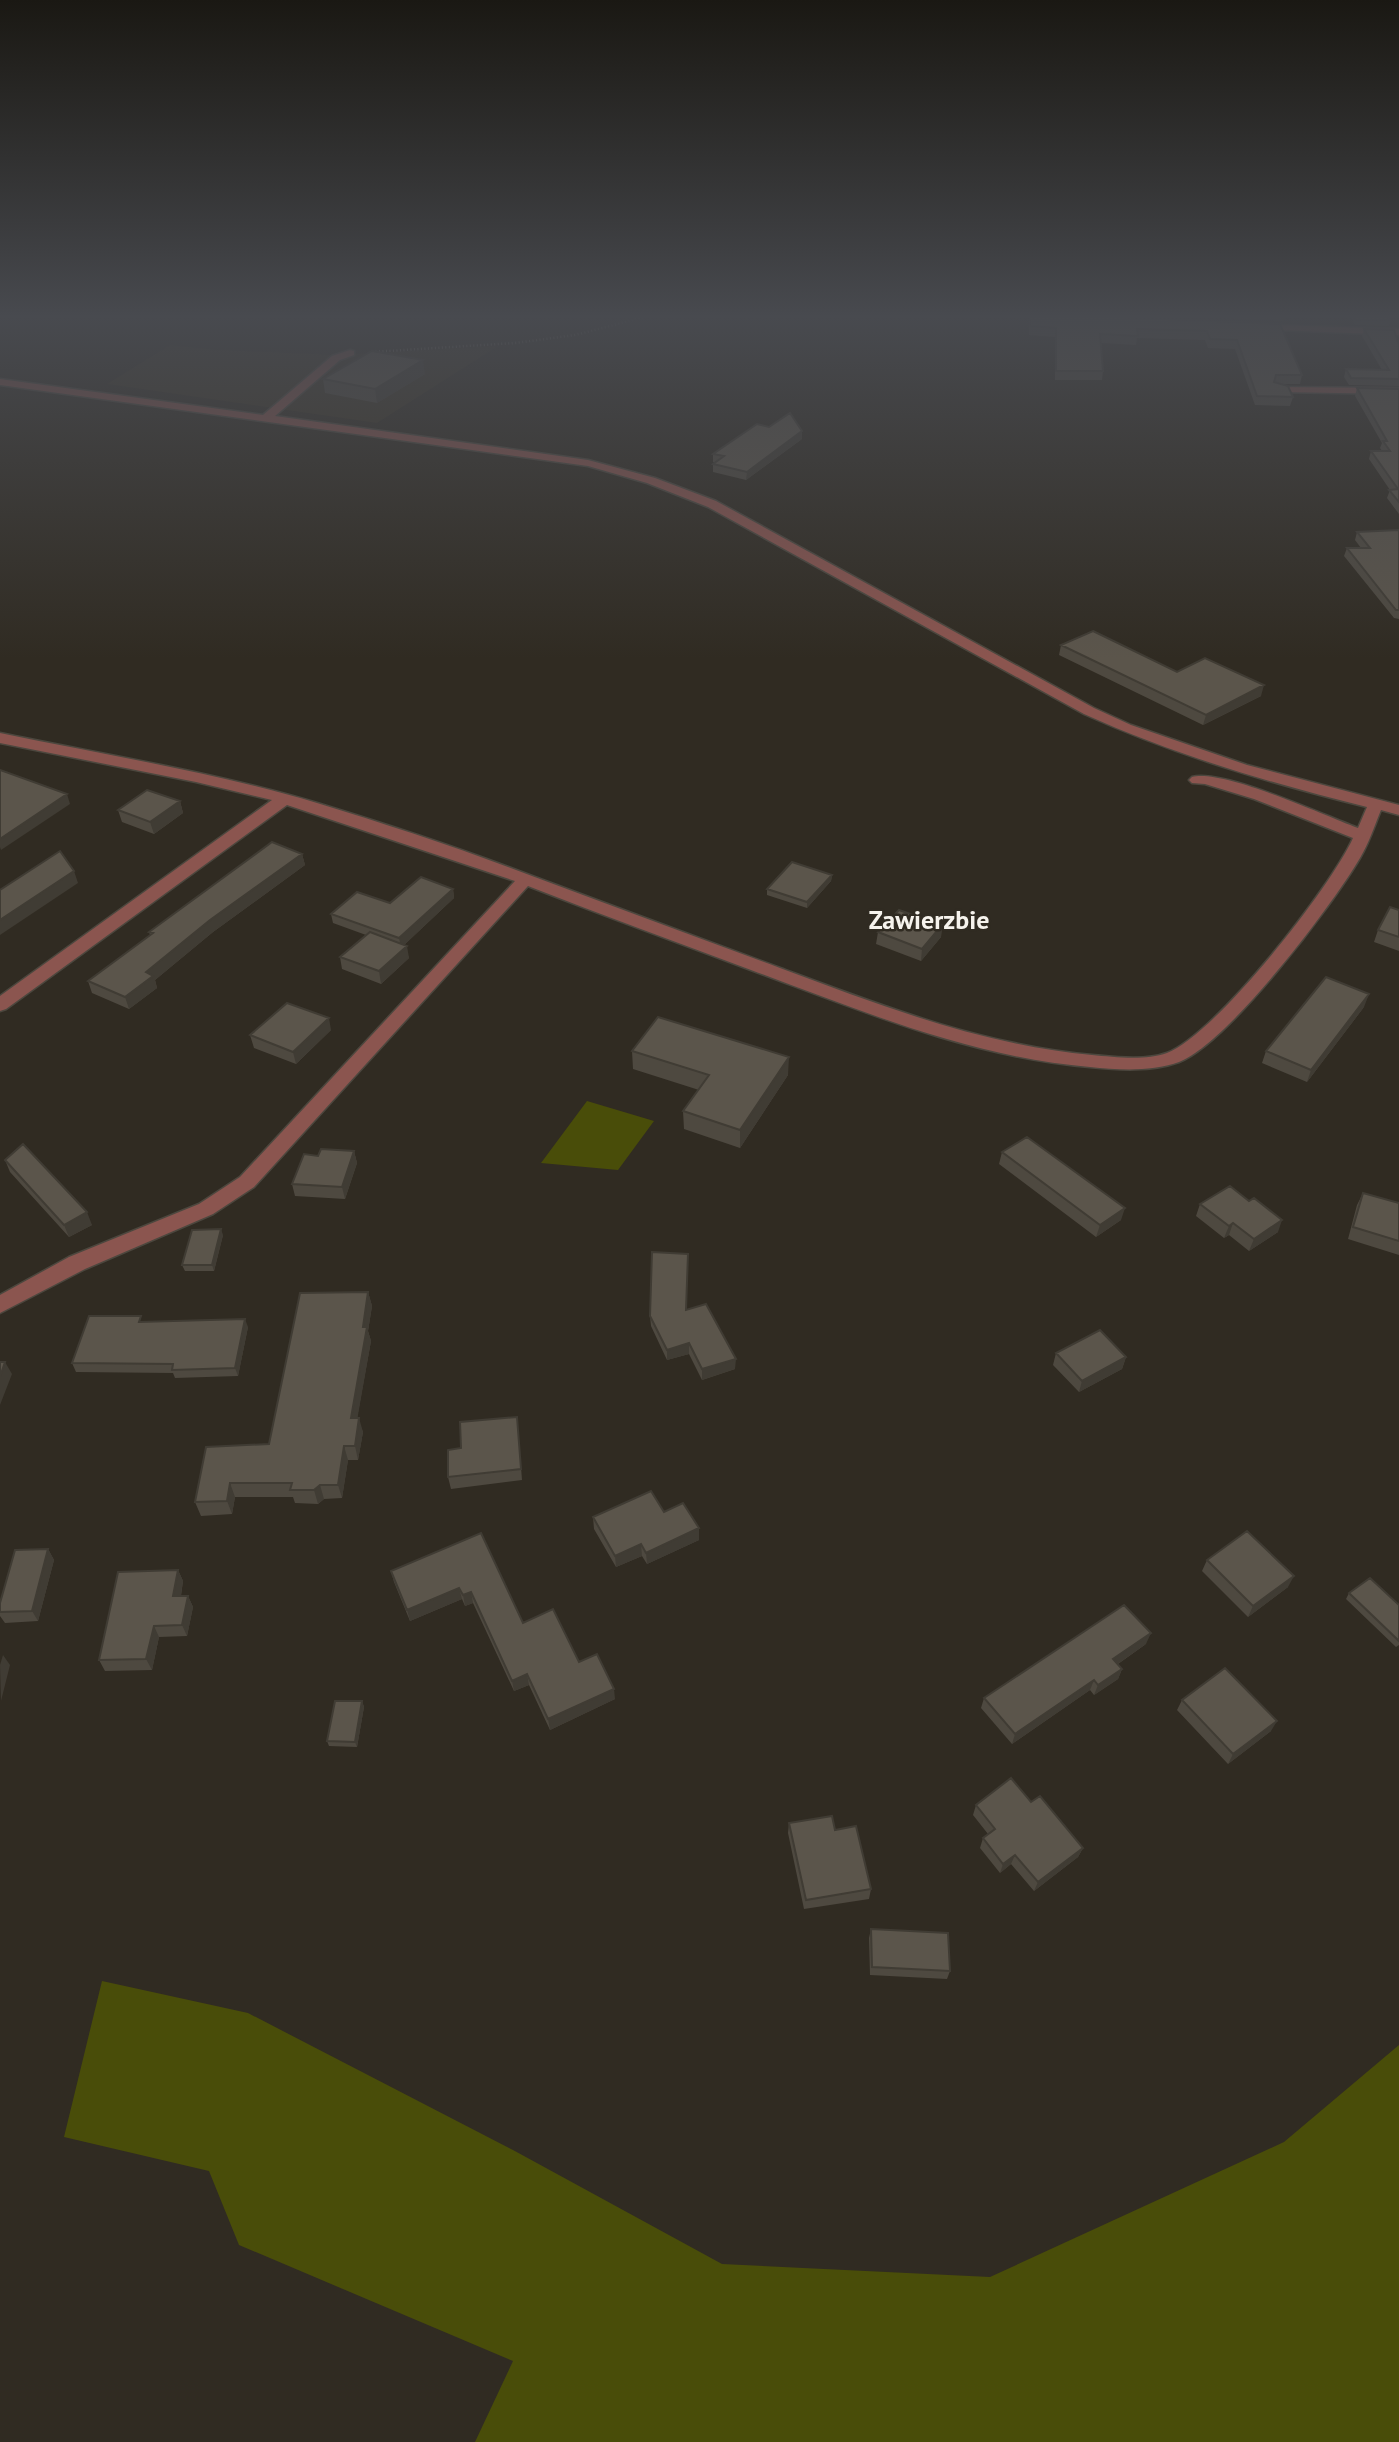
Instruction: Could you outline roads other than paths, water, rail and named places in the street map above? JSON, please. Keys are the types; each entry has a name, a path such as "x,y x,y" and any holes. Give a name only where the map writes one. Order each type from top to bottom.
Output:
{"street":[{"path":"353,431 588,463 633,473 676,488 712,504 1089,711 1142,736 1226,764 1399,810"},
{"path":"0,738 284,799 526,879 904,1020 1018,1051 1073,1060 1127,1063 1177,1056 1202,1038 1259,979 1349,863 1376,804"},
{"path":"1197,780 1206,779 1260,796 1363,836"},
{"path":"0,1005 284,799"},
{"path":"0,1305 77,1263 206,1209 247,1182 526,879"}],"district":[{"name":"Zawierzbie","path":"929,919"}]}
